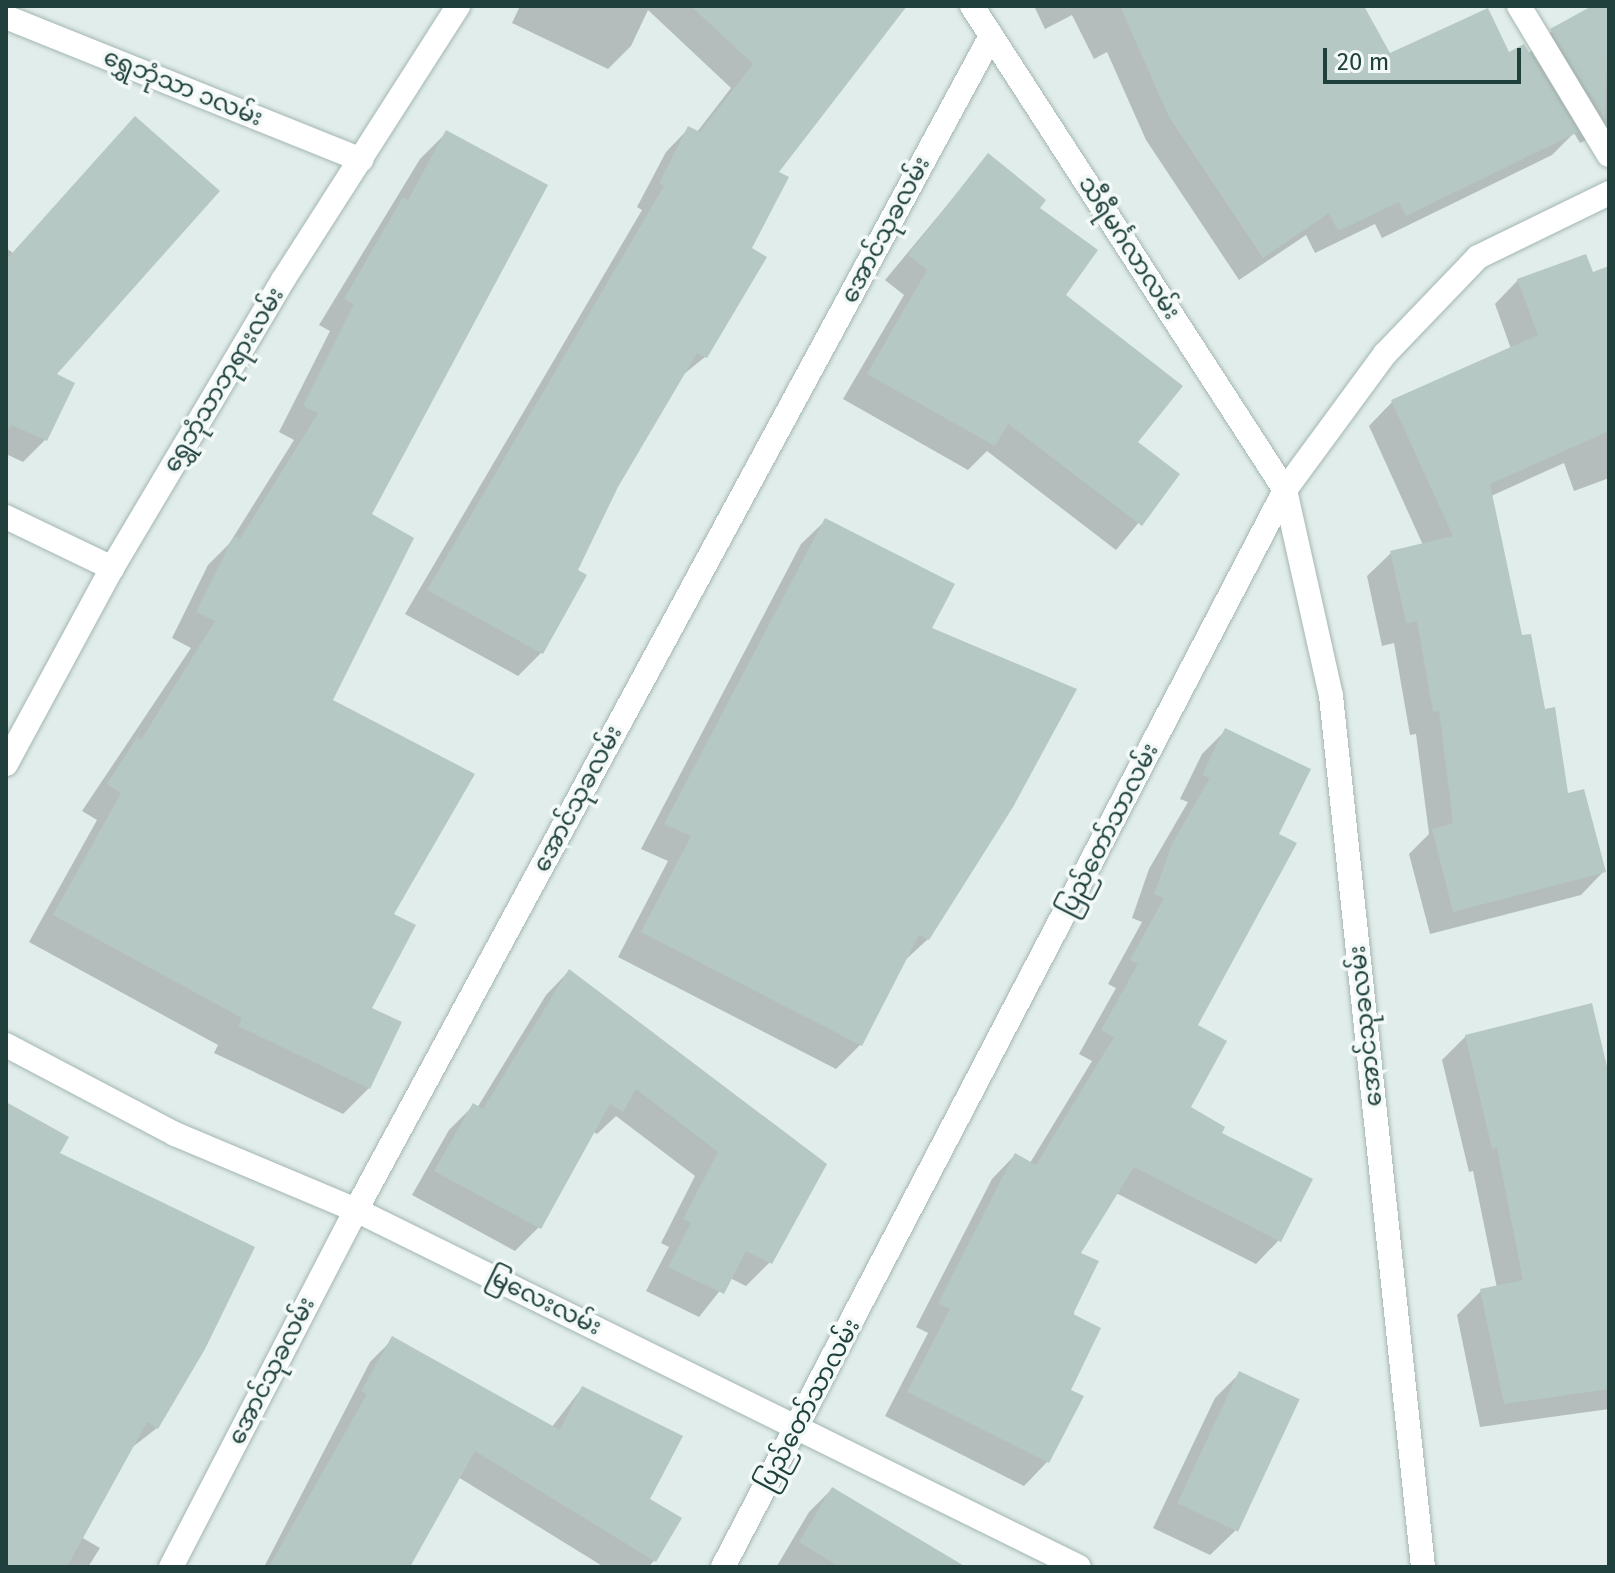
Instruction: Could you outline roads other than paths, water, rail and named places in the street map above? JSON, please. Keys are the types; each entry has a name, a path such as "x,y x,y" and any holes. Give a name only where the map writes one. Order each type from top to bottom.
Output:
{"street":[{"name":"ရွှေဘုံသာဘုရားလမ်း","path":"6,764 112,568 458,6"},
{"name":"သီရီမင်္ဂလာလမ်း","path":"972,6 1285,490"},
{"path":"1519,6 1609,155"},
{"name":"ရွှေဘုံသာ ၁လမ်း","path":"6,17 361,160"},
{"name":"အောင်သုခလမ်း","path":"171,1567 356,1210 991,36"},
{"name":"ပြည်တော်သာလမ်း","path":"723,1567 1285,490 1385,354 1478,257 1609,193"},
{"name":"အောင်သုခလမ်း","path":"1285,490 1331,696 1423,1567"},
{"path":"6,517 112,568"},
{"name":"မြလေးလမ်း","path":"6,1045 175,1134 356,1210 799,1426 1079,1567"}]}
